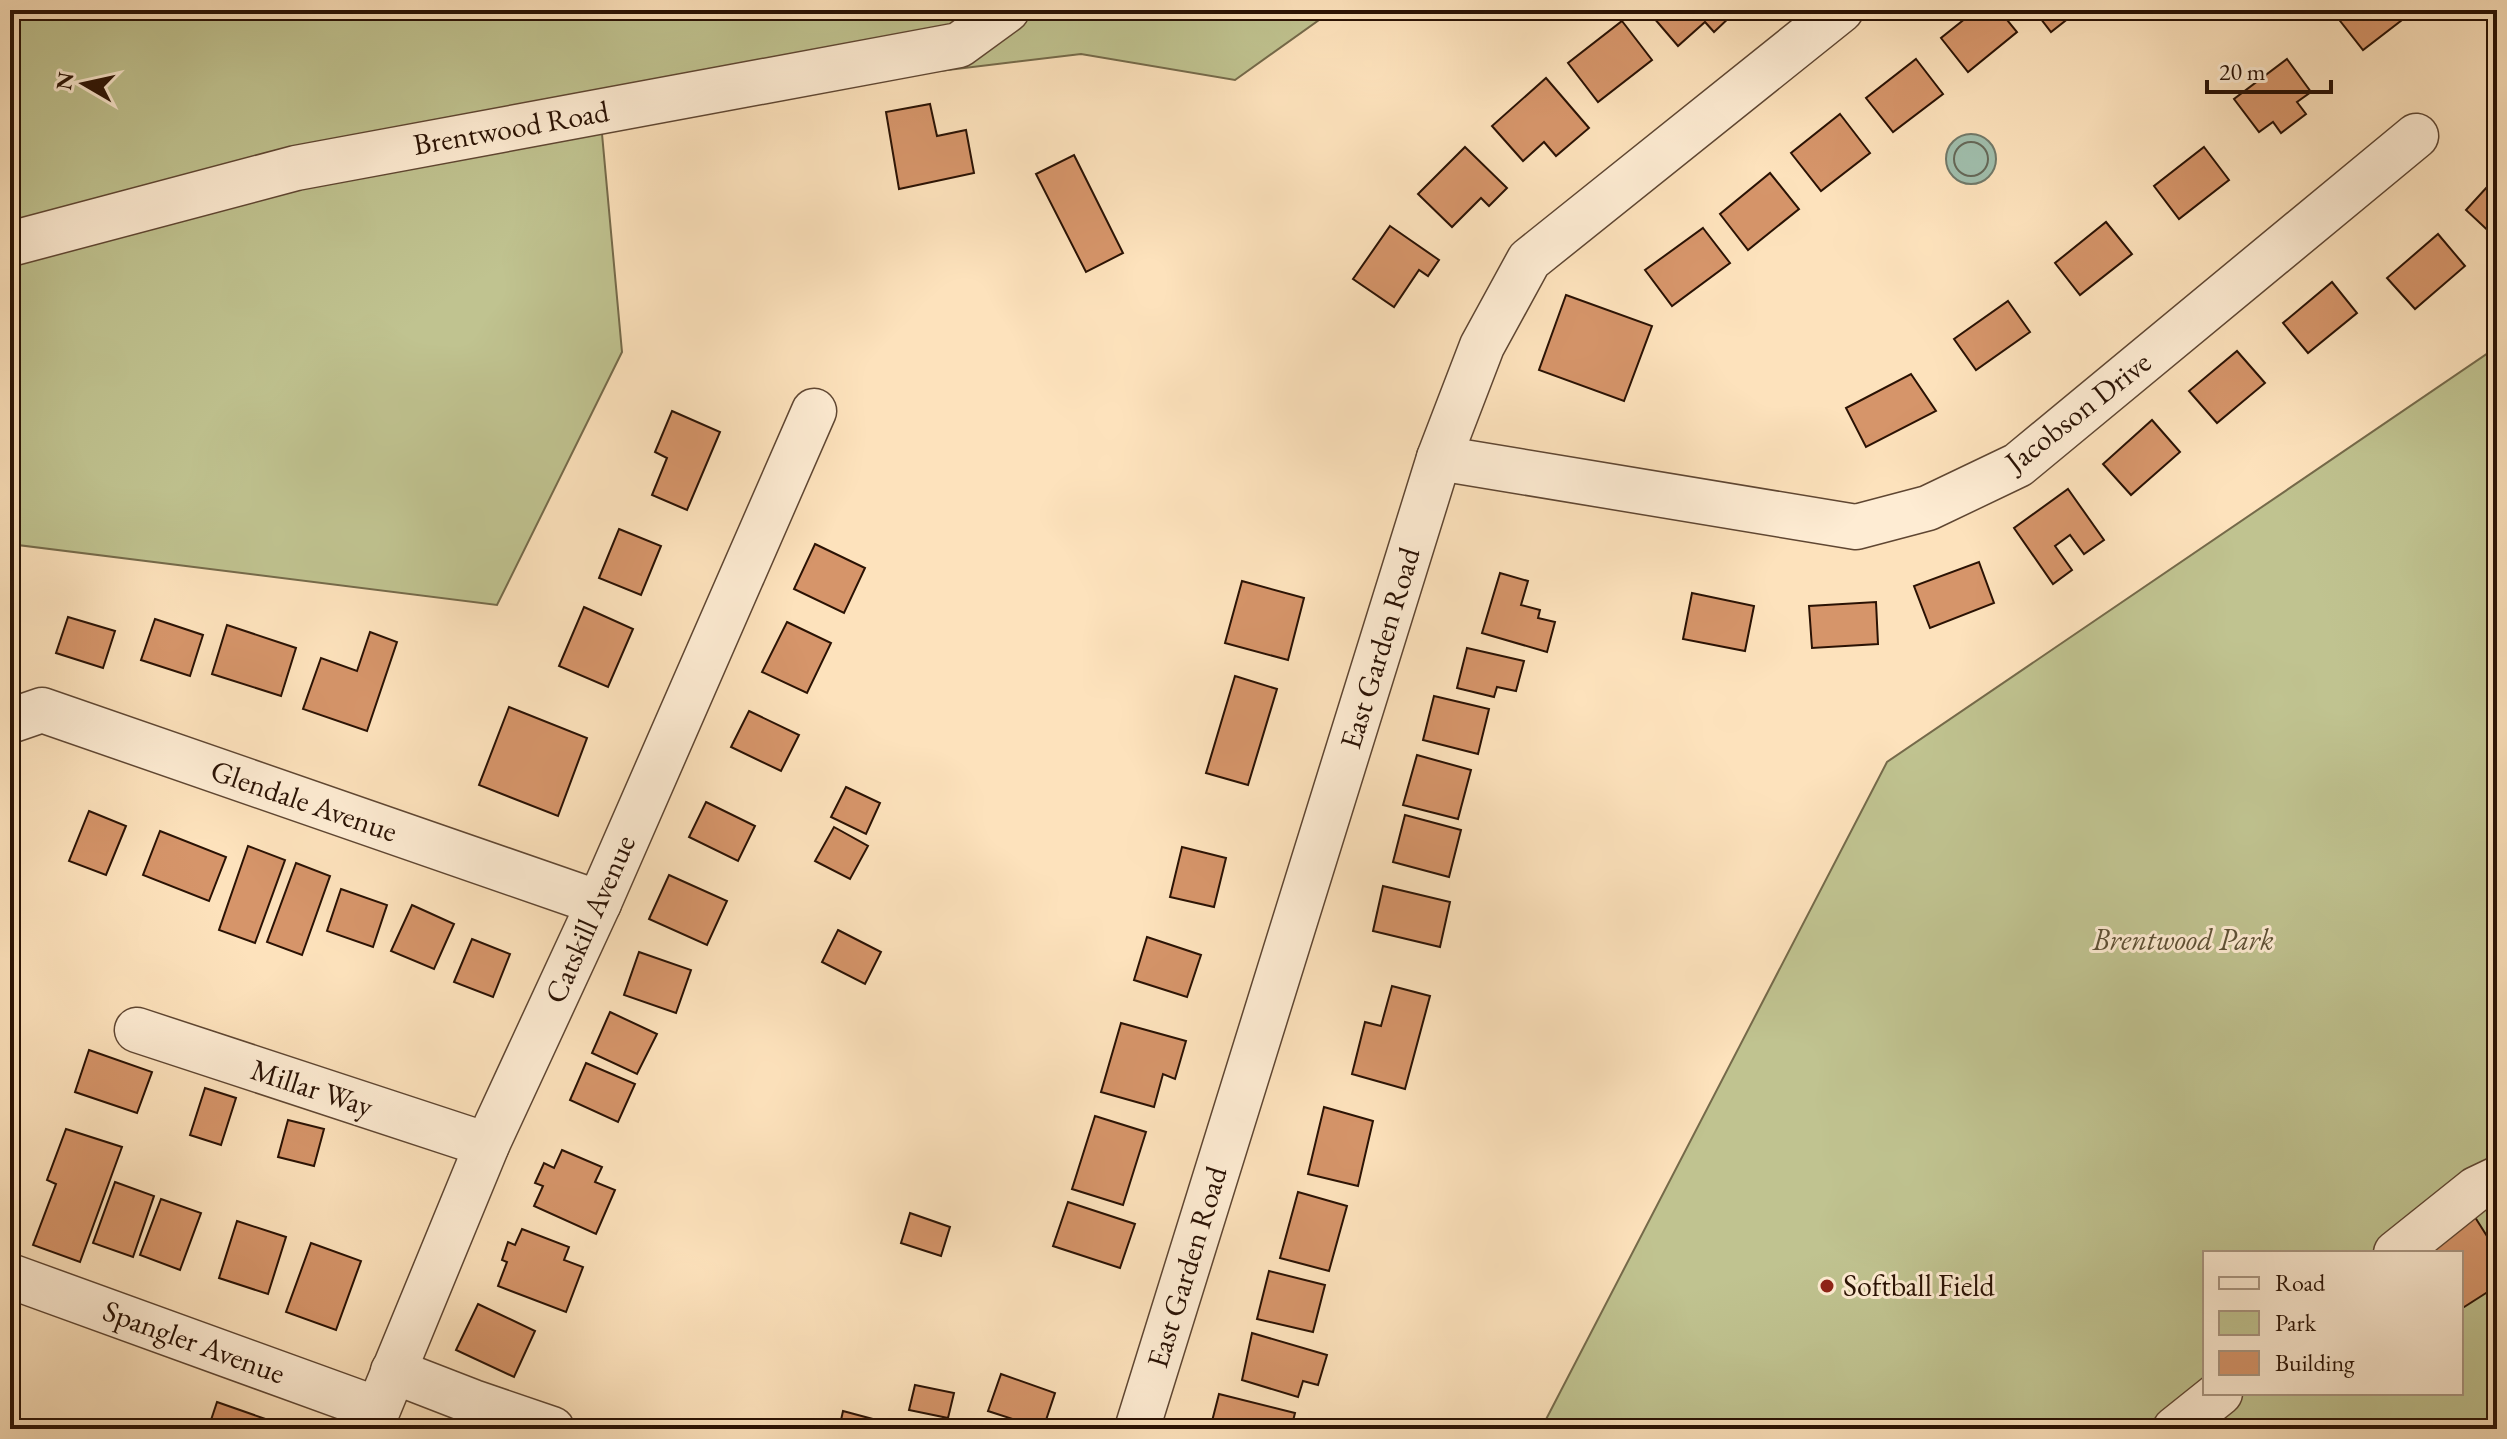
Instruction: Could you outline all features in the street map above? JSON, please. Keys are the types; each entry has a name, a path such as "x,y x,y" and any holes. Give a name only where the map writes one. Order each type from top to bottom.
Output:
{"street":[{"name":"Brentwood Road","path":"10,244 296,168 959,45 1007,10"},
{"name":"East Garden Road","path":"1137,1429 1439,458 1482,346 1529,260 1841,10"},
{"name":"Jacobson Drive","path":"1439,458 1856,527 1928,508 2018,465 2416,136"},
{"name":"Catskill Avenue","path":"380,1403 487,1145 599,903 814,411"},
{"name":"Glendale Avenue","path":"10,721 42,710 599,903"},
{"name":"Millar Way","path":"137,1030 487,1145"},
{"path":"2398,1251 2476,1189 2497,1179"},
{"name":"Spangler Avenue","path":"10,1276 380,1403 473,1402 552,1429"},
{"path":"2175,1429 2218,1395"}],"green space":[{"path":"10,10 1333,10 1235,80 1081,54 600,112 622,352 497,605 10,544"},
{"name":"Brentwood Park","path":"2497,347 2497,1429 1541,1429 1887,762"}],"water":[{"path":"1971,134 1989,141 1996,159 1989,177 1971,184 1953,177 1946,159 1953,141"}],"building":[{"path":"1647,10 1726,10 1731,16 1714,32 1705,22 1678,46"},
{"path":"1976,10 1999,10 2017,32 1968,72 1941,38"},
{"path":"2034,10 2079,10 2051,32"},
{"path":"2346,10 2415,10 2363,50 2337,17"},
{"path":"2473,10 2497,10 2497,28"},
{"path":"1622,21 1652,60 1598,102 1568,63"},
{"path":"1916,59 1943,94 1893,132 1866,98"},
{"path":"2287,59 2311,92 2297,102 2306,114 2281,133 2273,122 2259,132 2234,99"},
{"path":"1546,78 1589,128 1556,156 1544,142 1523,161 1492,126"},
{"path":"930,104 937,136 966,130 974,173 899,189 886,112"},
{"path":"1840,114 1870,153 1821,191 1791,153"},
{"path":"1465,147 1507,188 1489,206 1481,198 1452,227 1418,194"},
{"path":"2204,147 2229,180 2179,219 2154,186"},
{"path":"1074,155 1123,253 1086,272 1036,174"},
{"path":"1770,173 1799,209 1748,250 1720,214"},
{"path":"2497,176 2497,239 2466,210"},
{"path":"2106,222 2132,254 2080,295 2055,263"},
{"path":"1390,226 1439,260 1428,276 1419,270 1394,307 1353,279"},
{"path":"1703,228 1730,263 1672,306 1645,270"},
{"path":"2438,234 2465,266 2415,309 2387,278"},
{"path":"2332,282 2357,313 2308,353 2283,323"},
{"path":"1566,295 1652,326 1624,401 1539,370"},
{"path":"2008,301 2030,332 1976,370 1954,339"},
{"path":"2237,351 2265,383 2217,423 2189,391"},
{"path":"1911,374 1936,411 1866,447 1846,408"},
{"path":"672,411 720,432 687,510 652,495 667,458 655,452"},
{"path":"2152,420 2180,452 2131,495 2103,464"},
{"path":"2068,489 2104,540 2084,554 2070,535 2055,546 2072,570 2053,584 2014,528"},
{"path":"619,529 661,546 641,595 599,578"},
{"path":"815,544 865,568 844,613 794,589"},
{"path":"1979,562 1994,603 1930,628 1914,586"},
{"path":"1500,573 1528,581 1521,605 1540,610 1538,618 1555,622 1547,652 1482,633"},
{"path":"1242,581 1304,598 1288,660 1225,643"},
{"path":"1692,593 1754,606 1745,651 1683,639"},
{"path":"1876,602 1878,644 1812,648 1809,606"},
{"path":"584,607 633,629 608,687 559,666"},
{"path":"68,617 115,631 103,668 56,653"},
{"path":"155,619 203,635 190,676 141,660"},
{"path":"787,622 831,643 807,693 762,672"},
{"path":"227,625 296,648 281,696 212,674"},
{"path":"370,632 397,642 367,731 303,709 321,658 357,671"},
{"path":"1467,648 1524,661 1516,691 1497,687 1494,697 1457,688"},
{"path":"1235,676 1277,689 1248,785 1206,773"},
{"path":"1434,696 1489,709 1478,754 1423,740"},
{"path":"509,707 587,738 558,816 479,785"},
{"path":"749,711 799,735 781,771 731,747"},
{"path":"1417,755 1471,770 1458,819 1403,805"},
{"path":"846,787 880,803 866,834 831,817"},
{"path":"706,802 755,826 738,861 689,837"},
{"path":"89,811 126,826 106,875 69,861"},
{"path":"1405,815 1461,830 1449,877 1393,862"},
{"path":"834,827 868,846 850,879 815,861"},
{"path":"160,831 226,857 209,901 143,875"},
{"path":"248,846 285,860 255,943 219,930"},
{"path":"1182,847 1226,858 1214,907 1170,897"},
{"path":"296,863 330,876 302,955 267,942"},
{"path":"669,875 727,901 707,945 649,919"},
{"path":"1383,886 1450,902 1440,947 1373,931"},
{"path":"341,889 387,905 373,947 327,931"},
{"path":"412,905 454,924 434,969 391,951"},
{"path":"838,930 881,952 865,984 822,962"},
{"path":"1147,937 1201,955 1187,997 1134,980"},
{"path":"472,939 510,954 493,997 454,982"},
{"path":"639,952 691,970 676,1013 624,995"},
{"path":"1392,986 1430,996 1405,1089 1352,1074 1365,1022 1381,1026"},
{"path":"610,1012 657,1034 637,1074 592,1053"},
{"path":"1121,1023 1186,1041 1175,1079 1163,1074 1154,1107 1101,1092"},
{"path":"89,1050 152,1072 137,1113 75,1092"},
{"path":"586,1063 635,1084 618,1122 570,1100"},
{"path":"205,1088 236,1098 221,1145 190,1135"},
{"path":"1324,1107 1373,1121 1358,1186 1308,1174"},
{"path":"1095,1116 1146,1132 1123,1205 1072,1189"},
{"path":"288,1120 324,1129 314,1166 278,1157"},
{"path":"66,1129 122,1147 80,1262 33,1245 56,1184 47,1180"},
{"path":"562,1150 602,1167 595,1182 615,1190 596,1234 534,1206 543,1186 535,1183 544,1163 554,1168"},
{"path":"115,1182 154,1196 133,1257 93,1243"},
{"path":"1298,1192 1347,1206 1329,1271 1280,1258"},
{"path":"161,1199 201,1213 180,1270 140,1255"},
{"path":"1068,1202 1135,1224 1120,1268 1053,1246"},
{"path":"910,1213 950,1227 941,1256 901,1243"},
{"path":"2473,1214 2497,1252 2497,1286 2463,1308 2463,1251 2415,1251"},
{"path":"237,1221 286,1237 268,1294 219,1278"},
{"path":"522,1229 569,1247 564,1260 583,1267 566,1312 498,1286 507,1262 502,1260 508,1242 515,1245"},
{"path":"311,1243 361,1261 336,1330 286,1312"},
{"path":"1269,1271 1325,1285 1313,1332 1257,1319"},
{"path":"478,1304 535,1331 514,1377 456,1350"},
{"path":"1252,1333 1327,1355 1318,1385 1303,1381 1298,1397 1242,1380"},
{"path":"1001,1374 1055,1393 1043,1429 988,1411"},
{"path":"915,1385 954,1393 948,1418 909,1410"},
{"path":"1219,1394 1295,1413 1291,1429 1210,1429"},
{"path":"217,1402 274,1422 272,1429 208,1429"},
{"path":"843,1411 884,1422 882,1429 839,1429"}],"place":[{"name":"Softball Field","path":"1827,1286"}]}
